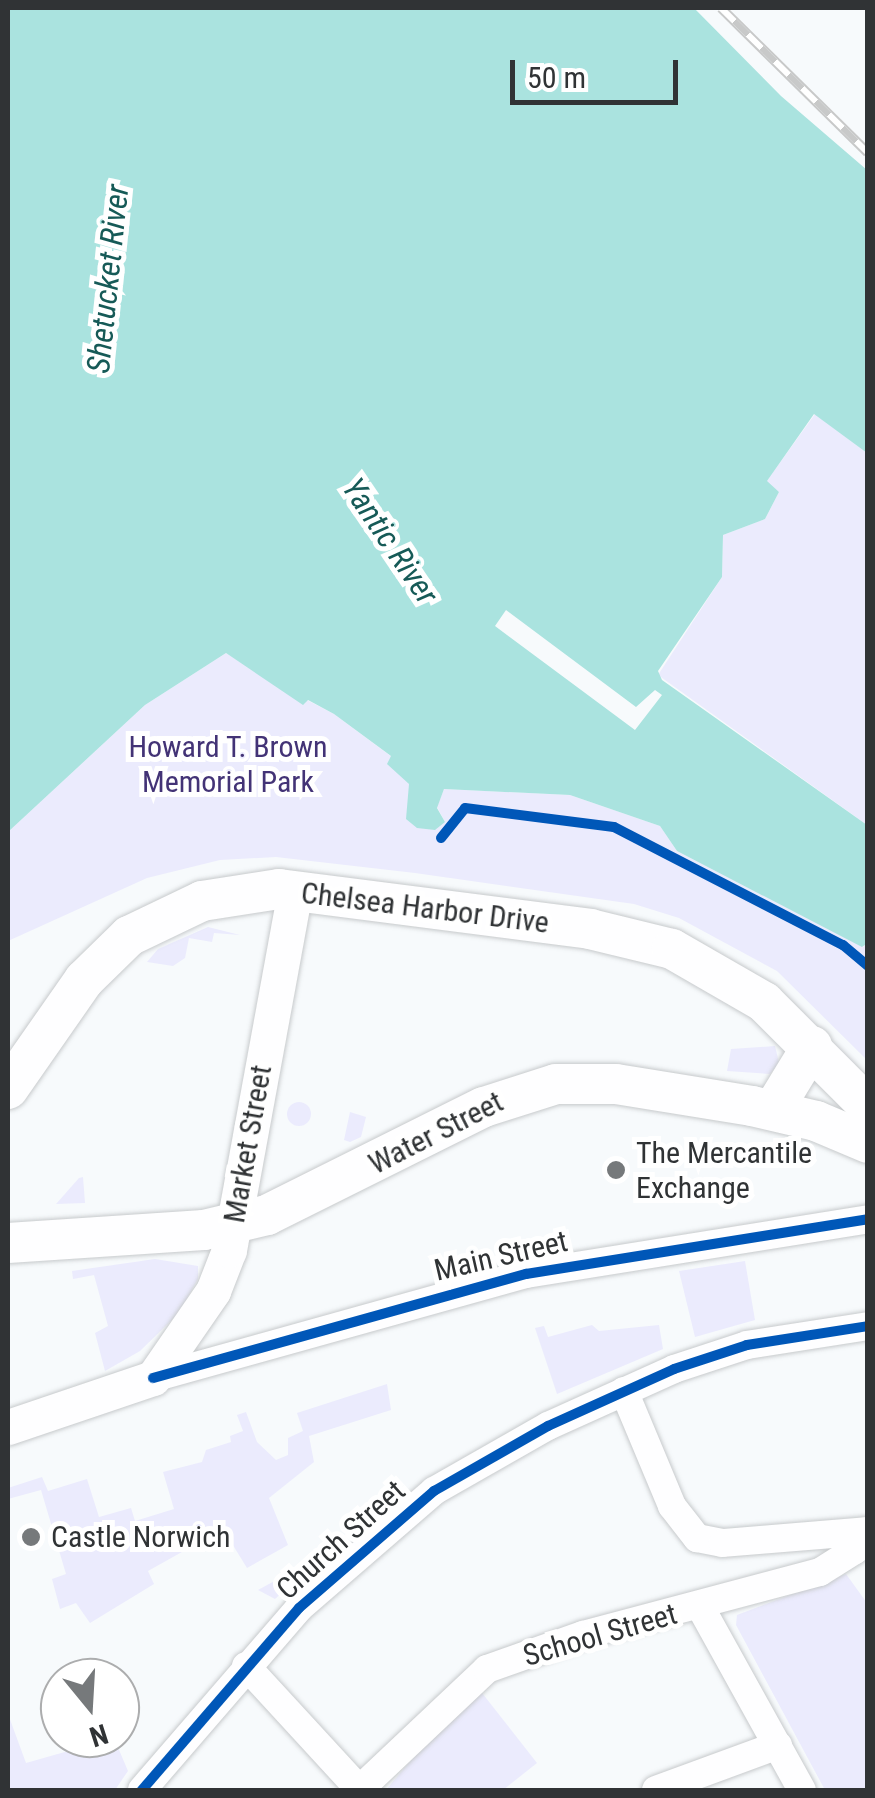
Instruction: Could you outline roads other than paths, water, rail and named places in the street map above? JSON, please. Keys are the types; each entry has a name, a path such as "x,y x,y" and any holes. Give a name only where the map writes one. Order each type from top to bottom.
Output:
{"highway":[{"name":"Chelsea Harbor Drive","path":"8,1088 84,980 136,931 211,898 295,890 650,942 738,984 812,1046 868,1106"},
{"path":"773,1110 812,1046"},
{"name":"Water Street","path":"8,1243 234,1224 301,1202 484,1107 548,1085 616,1084 773,1110 868,1144"}],"main road":[{"name":"Market Street","path":"153,1378 213,1291 234,1224 295,890"},
{"name":"Main Street","path":"8,1427 153,1378"}],"street":[{"name":"Main Street","path":"153,1378 526,1274 868,1219"},
{"name":"Church Street","path":"142,1790 299,1608 425,1498 519,1441 717,1352 868,1326"},
{"path":"624,1391 672,1506 698,1538 722,1543 866,1531"},
{"name":"School Street","path":"360,1790 487,1669 584,1634 700,1608 830,1568 859,1547 866,1531"},
{"path":"700,1608 802,1790"},
{"path":"246,1666 360,1790"},
{"path":"656,1790 778,1745"}],"water":[{"path":"8,8 694,8 781,96 867,170 867,453 814,414 767,481 779,492 765,519 723,535 722,577 658,671 662,680 867,825 868,943 862,947 677,851 660,826 570,795 444,789 437,808 445,822 435,830 417,828 406,819 409,784 387,764 391,756 334,714 308,700 303,705 226,653 145,705 8,832"}],"railway":[{"path":"721,8 868,153"}],"place":[{"name":"The Mercantile Exchange","path":"616,1170"},
{"name":"Castle Norwich","path":"31,1537"}],"water label":[{"name":"Shetucket River","path":"108,279"},
{"name":"Yantic River","path":"390,541"}],"park label":[{"name":"Howard T. Brown Memorial Park","path":"228,764"}]}
